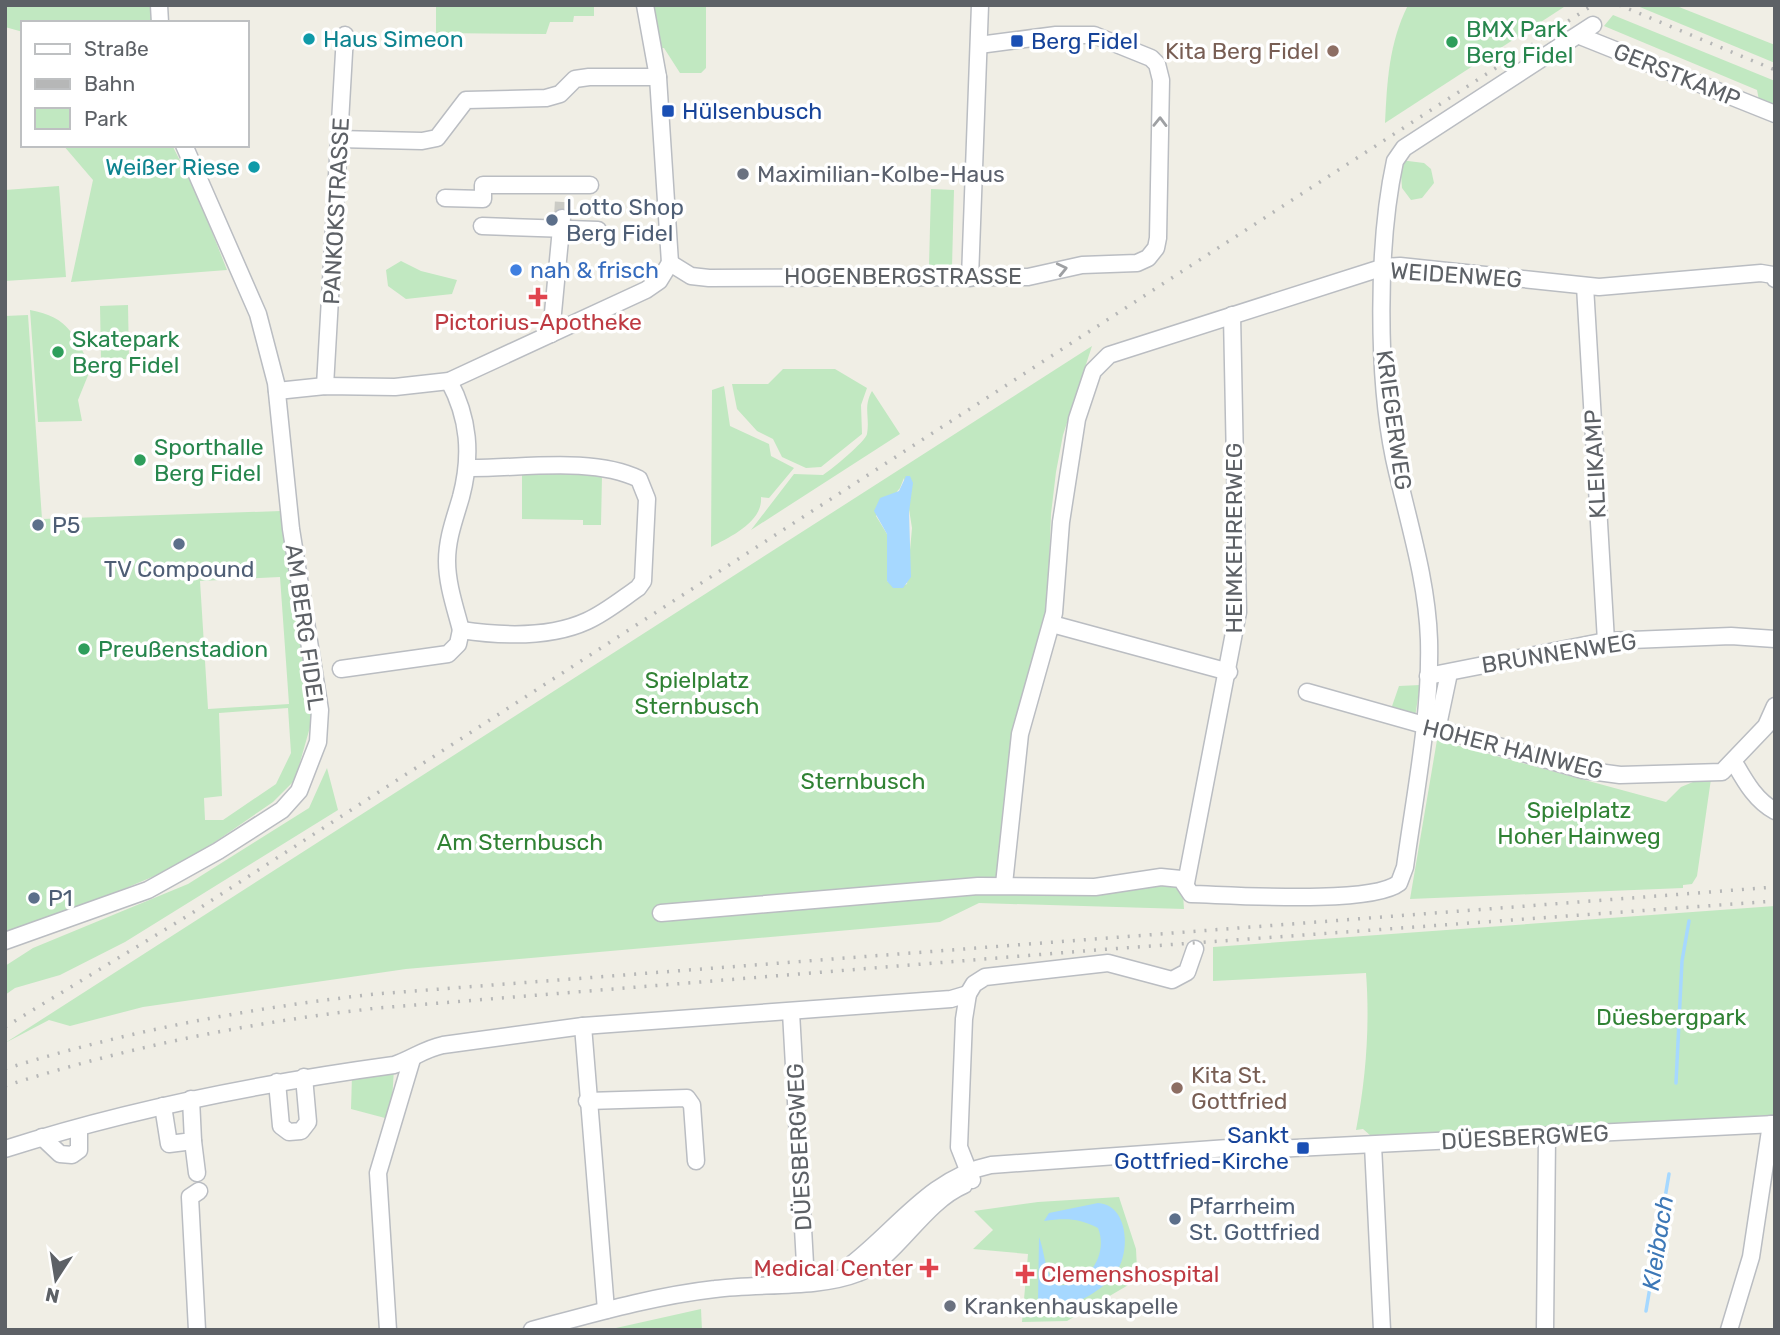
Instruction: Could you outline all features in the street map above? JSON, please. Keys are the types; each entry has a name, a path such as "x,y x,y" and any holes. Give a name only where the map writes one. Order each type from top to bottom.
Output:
{"street":[{"path":"277,391 325,386 395,387 449,381 646,290 659,281 670,263 658,77 645,5"},
{"path":"970,278 980,5"},
{"name":"KRIEGERWEG","path":"1186,883 1191,894 1356,894 1392,888 1403,875 1430,728 1429,641 1425,600 1394,455 1384,382 1384,267 1392,172 1401,151 1593,25"},
{"name":"HOGENBERGSTRASSE","path":"670,263 691,276 709,278 970,278 1028,277 1082,265 1137,263 1148,258 1156,248 1158,238 1161,80 1157,64 1151,58 1108,40 1081,33 979,45"},
{"name":"PANKOKSTRASSE","path":"325,386 345,36"},
{"name":"GERSTKAMP","path":"1580,36 1775,114"},
{"path":"338,139 422,141 437,138 466,100 546,98 560,94 575,79 589,77 658,77"},
{"name":"AM BERG FIDEL","path":"5,941 148,890 282,810 299,792 311,767 318,742 320,710 291,529 277,391 258,314 185,147"},
{"path":"445,198 483,199 483,185 564,192 590,186"},
{"path":"551,334 561,223"},
{"path":"482,226 561,223 598,230"},
{"name":"WEIDENWEG","path":"1052,624 1061,522 1077,419 1093,371 1108,355 1384,267 1400,265 1585,286 1761,274 1774,277"},
{"name":"KLEIKAMP","path":"1585,286 1605,641"},
{"name":"HEIMKEHRERWEG","path":"1186,883 1193,837 1229,672 1238,599 1232,315"},
{"path":"341,668 448,654 458,645 461,630 451,594 447,560 451,527 467,468 465,417 449,381"},
{"path":"461,630 512,634 577,625 638,588 643,581 645,560 647,499 639,479 628,474 560,465 467,468"},
{"path":"1004,884 1020,734 1052,624 1229,672"},
{"name":"BRUNNENWEG","path":"1428,676 1605,641 1731,636 1775,639"},
{"path":"1430,728 1449,673"},
{"name":"HOHER HAINWEG","path":"1307,692 1587,771 1611,775 1722,772 1766,726 1775,706"},
{"path":"1734,762 1753,793 1763,804 1775,811"},
{"path":"661,913 1004,884 1095,887 1161,877 1181,879 1186,883"},
{"path":"970,1176 959,1147 964,1019 968,994 974,984 985,976 1108,963 1172,980 1187,972 1195,949"},
{"path":"5,1149 191,1099 304,1077 394,1065 412,1059 424,1049 443,1045 583,1026 951,999 968,994"},
{"name":"DÜESBERGWEG","path":"791,1012 806,1282"},
{"path":"583,1026 592,1167 600,1206 607,1310"},
{"path":"388,1330 378,1173 412,1059"},
{"path":"277,1082 281,1126 289,1132 301,1131 308,1122 304,1077"},
{"path":"587,1101 687,1098 692,1105 696,1161"},
{"path":"191,1099 197,1173"},
{"path":"163,1106 169,1143 193,1141"},
{"path":"1729,1330 1751,1257 1773,1124"},
{"name":"DÜESBERGWEG","path":"532,1330 607,1310 712,1289 847,1276 852,1264 935,1188 970,1176 991,1165 1246,1147 1275,1150 1773,1124"},
{"path":"42,1137 60,1154 72,1155 79,1150 79,1128"},
{"path":"1545,1330 1547,1136"},
{"path":"1373,1145 1382,1330"},
{"path":"197,1330 190,1197 199,1191"}],"green space":[{"path":"5,5 152,5 152,21 21,21 21,31 5,27"},
{"path":"436,5 594,5 594,16 574,16 573,22 550,22 546,34 436,33"},
{"path":"652,5 706,5 706,68 701,73 680,73 664,48 660,48"},
{"path":"1408,5 1567,5 1385,123 1393,48"},
{"path":"1635,5 1674,5 1775,45 1775,63"},
{"path":"1613,15 1775,81 1775,107 1759,100 1757,90 1604,26"},
{"path":"65,147 173,147 197,194 227,270 71,282 93,180"},
{"path":"1400,160 1424,163 1431,169 1434,183 1422,198 1411,200 1402,188"},
{"path":"59,186 66,277 5,281 5,190"},
{"path":"931,189 954,190 952,267 929,266"},
{"path":"401,261 421,271 457,280 452,294 406,299 388,286 386,270"},
{"path":"128,305 129,359 101,359 100,306"},
{"name":"Skatepark Berg Fidel","path":"30,310 43,313 62,323 75,337 91,368 78,400 82,421 38,422"},
{"path":"28,315 42,519 281,511 312,720 295,780 273,802 183,864 62,915 5,932 5,316","holes":["280,577 289,704 208,709 200,581","288,708 291,753 276,784 223,820 205,820 204,798 222,796 219,713"]},
{"name":"Sternbusch","path":"1092,346 1063,435 1056,472 1051,514 1047,618 998,881 1177,885 1183,894 1184,909 979,903 940,922 406,969 143,1007 70,1026 49,1020 5,1043","holes":["904,478 912,528 907,584 898,588 887,581 887,534 876,516 900,488"]},
{"path":"783,369 835,369 867,388 861,405 862,434 821,467 806,468 782,457 773,439 757,431 737,409 732,384 768,384"},
{"path":"724,386 730,426 769,444 771,456 794,468 769,498 761,497 757,514 744,528 711,547 712,390"},
{"path":"872,391 900,434 751,530 794,474 823,475 861,443 867,434 867,407"},
{"path":"559,471 602,476 601,525 583,525 583,520 522,519 522,472"},
{"path":"1420,685 1415,717 1390,712 1399,686"},
{"name":"Spielplatz Hoher Hainweg","path":"1437,740 1666,802 1681,787 1705,777 1711,779 1697,876 1692,884 1683,885 1683,888 1410,899"},
{"path":"327,768 338,810 125,942 60,975 15,988 5,995 5,966 33,948 188,884 309,808"},
{"name":"Düesbergpark","path":"1775,906 1775,1115 1371,1136 1363,1129 1356,1130 1366,1052 1366,973 1213,981 1213,947"},
{"path":"394,1069 392,1101 385,1118 351,1109 352,1075"},
{"path":"1119,1197 1136,1249 1137,1269 1130,1284 1067,1321 1022,1322 1028,1254 973,1249 993,1230 974,1211 1038,1202"},
{"path":"701,1309 702,1330 607,1330"}],"water":[{"path":"906,476 910,476 913,483 909,512 911,577 903,588 893,588 887,581 887,534 874,511 880,498 899,491"},
{"path":"1098,1203 1116,1212 1124,1231 1123,1254 1115,1274 1090,1295 1068,1305 1047,1306 1038,1302 1039,1237 1048,1270 1057,1285 1078,1281 1093,1268 1098,1259 1101,1238 1098,1228 1084,1222 1059,1219 1044,1221 1049,1213"}],"waterway":[{"name":"Kleibach","path":"1676,1083 1682,961 1689,921"},
{"name":"Kleibach","path":"1646,1311 1669,1174"}],"tunnel":[{"path":"562,218 563,199"}],"railway":[{"path":"5,1027 189,915 1593,5"},
{"path":"1619,5 1775,70"},
{"path":"5,1069 96,1043 188,1022 375,994 1775,887"},
{"path":"5,1086 97,1059 190,1038 283,1021 378,1008 1096,950 1775,901"}],"place":[{"name":"Haus Simeon","path":"309,39"},
{"name":"Berg Fidel","path":"1017,41"},
{"name":"BMX Park Berg Fidel","path":"1452,42"},
{"name":"Kita Berg Fidel","path":"1333,51"},
{"name":"Hülsenbusch","path":"668,111"},
{"name":"Weißer Riese","path":"254,167"},
{"name":"Maximilian-Kolbe-Haus","path":"743,174"},
{"name":"Lotto Shop Berg Fidel","path":"552,220"},
{"name":"nah & frisch","path":"516,270"},
{"name":"Pictorius-Apotheke","path":"538,297"},
{"name":"Skatepark Berg Fidel","path":"58,352"},
{"name":"Sporthalle Berg Fidel","path":"140,460"},
{"name":"P5","path":"38,525"},
{"name":"TV Compound","path":"179,544"},
{"name":"Preußenstadion","path":"84,649"},
{"name":"P1","path":"34,898"},
{"name":"Kita St. Gottfried","path":"1177,1088"},
{"name":"Sankt Gottfried-Kirche","path":"1303,1148"},
{"name":"Pfarrheim St. Gottfried","path":"1175,1219"},
{"name":"Medical Center","path":"929,1268"},
{"name":"Clemenshospital","path":"1025,1274"},
{"name":"Krankenhauskapelle","path":"950,1306"}],"park label":[{"name":"Spielplatz Sternbusch","path":"697,693"},
{"name":"Am Sternbusch","path":"520,842"}]}
